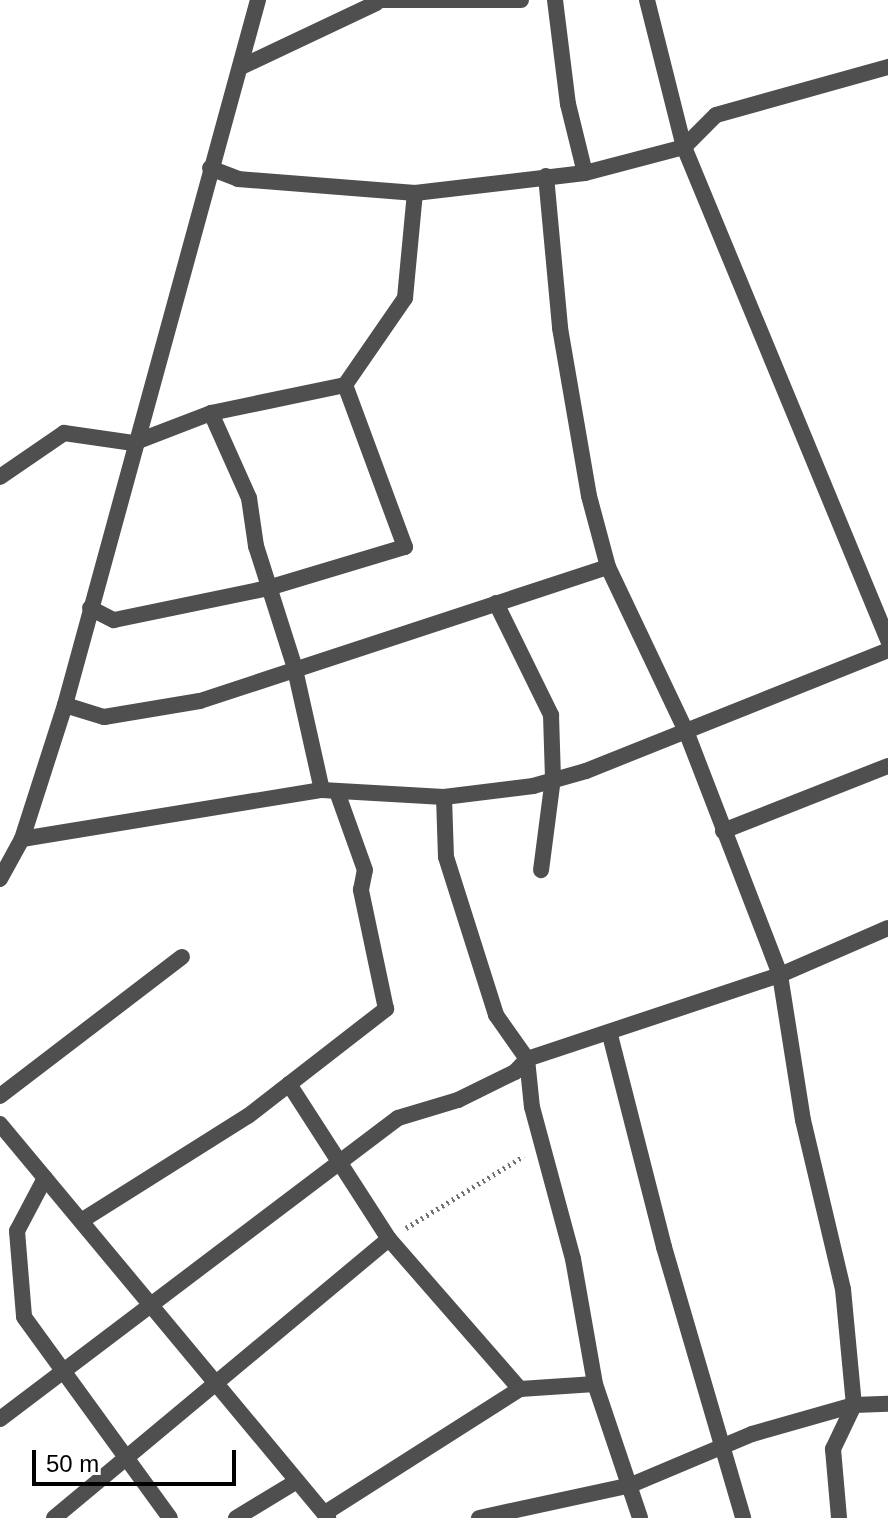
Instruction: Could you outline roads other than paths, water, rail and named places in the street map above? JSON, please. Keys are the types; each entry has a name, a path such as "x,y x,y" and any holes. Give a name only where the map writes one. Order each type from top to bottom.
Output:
{"street":[{"path":"0,879 22,839 65,705 133,443 210,168 243,66 258,0"},
{"path":"243,66 374,2 521,0"},
{"path":"555,0 568,104 585,173"},
{"path":"647,0 684,147 888,640"},
{"path":"210,168 238,179 415,193 585,173 684,147 716,115 888,67"},
{"path":"546,176 560,328 589,496 608,567 686,731 780,975 803,1120 843,1289 854,1405 833,1449 839,1518"},
{"path":"0,477 64,433 133,443 211,413 345,385 405,298 415,193"},
{"path":"90,608 114,620 268,588 405,547 345,385"},
{"path":"81,1221 289,1084 386,1009 361,890 365,870 330,791 268,588 249,498 211,413"},
{"path":"65,705 104,717 186,703 294,665 608,567"},
{"path":"496,603 551,715 553,778 541,870"},
{"path":"22,839 330,791 444,797 553,778 686,731 888,650"},
{"path":"723,831 888,766"},
{"path":"444,797 448,866 496,1015 527,1059 532,1107 545,1143 595,1384 640,1518"},
{"path":"0,1419 66,1373 398,1118 458,1100 515,1072 527,1059 610,1035 780,975 888,928"},
{"path":"0,1096 182,957"},
{"path":"610,1035 743,1518"},
{"path":"289,1084 389,1239 520,1389"},
{"path":"0,1124 326,1516 520,1389 595,1384"},
{"path":"45,1178 17,1231 24,1317 170,1518"},
{"path":"54,1518 123,1457 218,1386 389,1239"},
{"path":"479,1518 631,1485 721,1446 854,1405 888,1404"},
{"path":"236,1518 297,1481"}]}
